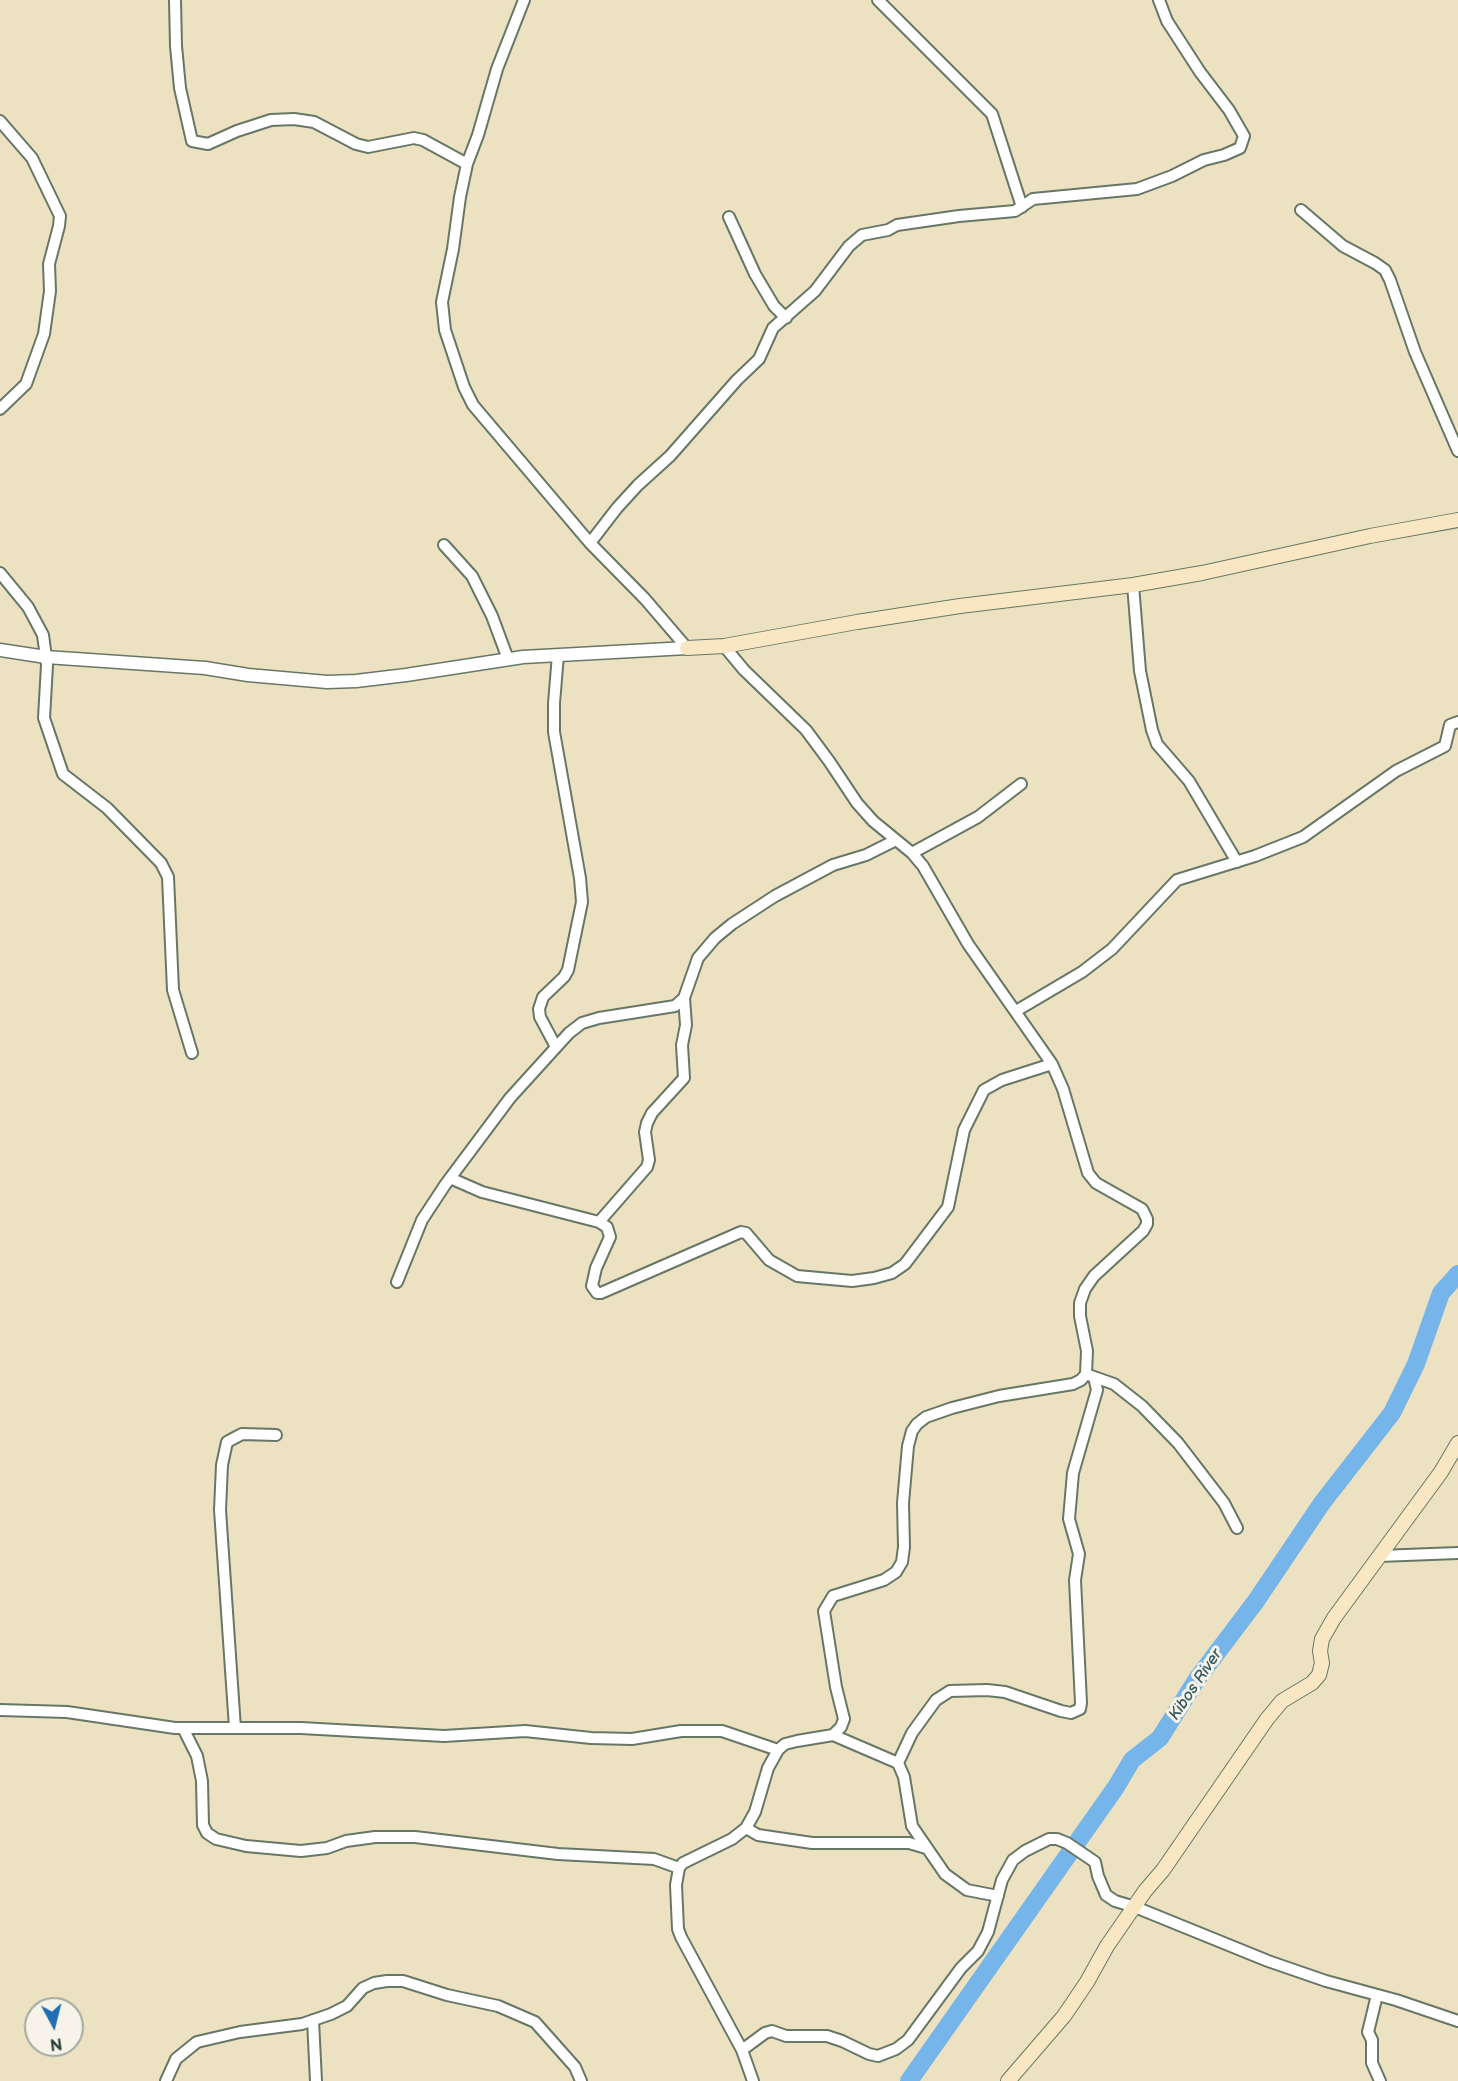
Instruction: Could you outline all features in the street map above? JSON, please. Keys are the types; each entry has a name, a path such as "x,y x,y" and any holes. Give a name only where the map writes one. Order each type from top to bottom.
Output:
{"main road":[{"path":"687,648 724,646 960,606 1133,585 1203,573 1458,519"},
{"path":"1008,2081 1064,2016 1087,1982 1107,1946 1163,1870 1267,1719 1282,1701 1295,1691 1312,1683 1319,1675 1322,1664 1320,1651 1322,1639 1334,1618 1441,1472 1458,1443"}],"street":[{"path":"175,0 180,88 192,141 208,144 237,131 271,120 294,119 314,122 356,144 368,147 414,138 423,140 467,164"},
{"path":"524,0 497,69 467,164 442,302 444,330 464,387 473,405 590,543 645,599 687,648"},
{"path":"878,0 992,114 1022,207"},
{"path":"590,543 638,485 670,456 759,358 773,328 815,291 849,246 862,235 888,230 897,225 1015,211 1033,199 1122,192 1150,186 1204,160 1224,155 1242,146 1244,136 1229,110 1200,72 1167,21 1160,0"},
{"path":"0,121 32,158 60,216 49,264 50,291 44,334 26,384 0,409"},
{"path":"1301,210 1343,246 1384,270 1390,280 1415,352 1458,451"},
{"path":"729,217 755,274 774,306 786,318"},
{"path":"444,545 472,576 492,616 508,659"},
{"path":"0,573 28,607 43,635 46,657 44,718 63,774 107,808 161,863 168,876 173,990 192,1053"},
{"path":"1133,585 1140,671 1157,744 1189,781 1237,862"},
{"path":"724,646 744,670 806,730 830,761 856,803 873,821 912,853 923,866 968,945 1052,1064 1063,1089 1088,1173 1096,1183 1142,1209 1147,1219 1143,1231 1094,1276 1085,1289 1080,1303 1090,1376 1096,1390 1073,1473 1069,1519 1079,1554 1075,1580 1080,1709 1071,1713 1061,1712 1005,1692 950,1691 936,1700 912,1733 898,1762"},
{"path":"0,650 46,657 205,668 248,675 327,682 366,680 508,659 687,648"},
{"path":"556,1047 540,1017 539,1009 543,997 564,977 568,969 582,902 580,878 554,732 558,656"},
{"path":"1016,1011 1082,972 1112,949 1178,880 1237,862 1303,837 1395,771 1445,746 1450,725 1458,722"},
{"path":"912,853 978,817 1021,784"},
{"path":"599,1222 647,1167 649,1160 645,1132 647,1123 652,1113 684,1078 682,1045 686,1025 684,998 698,958 715,938 732,924 775,896 824,870 866,855 896,840"},
{"path":"398,1282 422,1220 450,1178 510,1098 556,1047 582,1023 599,1018 675,1006 684,998"},
{"path":"450,1178 482,1192 599,1222 609,1230 610,1237 596,1268 592,1286 597,1293 602,1293 741,1232 746,1233 769,1260 797,1276 852,1281 874,1278 892,1273 905,1263 948,1207 964,1130 984,1090 1002,1080 1052,1064"},
{"path":"833,1735 841,1727 844,1719 832,1666 824,1611 833,1596 885,1580 896,1572 902,1562 903,1503 908,1446 912,1431 927,1417 999,1396 1073,1384 1090,1376 1114,1384 1142,1406 1178,1443 1224,1503 1237,1528"},
{"path":"235,1728 220,1510 222,1465 227,1442 242,1434 276,1435"},
{"path":"1379,1556 1458,1553"},
{"path":"0,1710 67,1712 183,1728 301,1728 444,1736 525,1731 591,1738 632,1739 681,1731 722,1731 778,1750"},
{"path":"183,1728 197,1756 202,1781 203,1825 207,1833 216,1839 246,1846 301,1851 327,1848 346,1841 375,1837 415,1837 558,1854 654,1859 679,1868"},
{"path":"753,2081 742,2050 681,1937 678,1929 676,1885 679,1868 683,1863 732,1839 746,1828 755,1812 768,1768 778,1750 785,1744 833,1735 898,1762 904,1777 912,1826 945,1874 962,1887 981,1894 998,1896"},
{"path":"746,1828 758,1835 812,1843 909,1843 926,1848"},
{"path":"742,2050 765,2033 772,2031 786,2036 827,2036 878,2056 896,2049 908,2040 954,1978 978,1951 988,1932 1002,1880 1013,1860 1049,1839 1067,1843 1095,1862 1106,1895 1115,1901 1268,1961 1458,2021"},
{"path":"166,2081 176,2059 197,2042 240,2032 302,2024 332,2014 347,2006 363,1988 374,1983 404,1982 447,1995 498,2006 535,2022 575,2067 581,2081"},
{"path":"1377,1995 1368,2032 1372,2040 1372,2063 1380,2081"},
{"path":"313,2020 316,2081"}],"waterway":[{"name":"Kibos River","path":"909,2081 1116,1787 1132,1760 1160,1738 1197,1679 1256,1601 1322,1503 1392,1413 1416,1364 1441,1293 1458,1274"}]}
